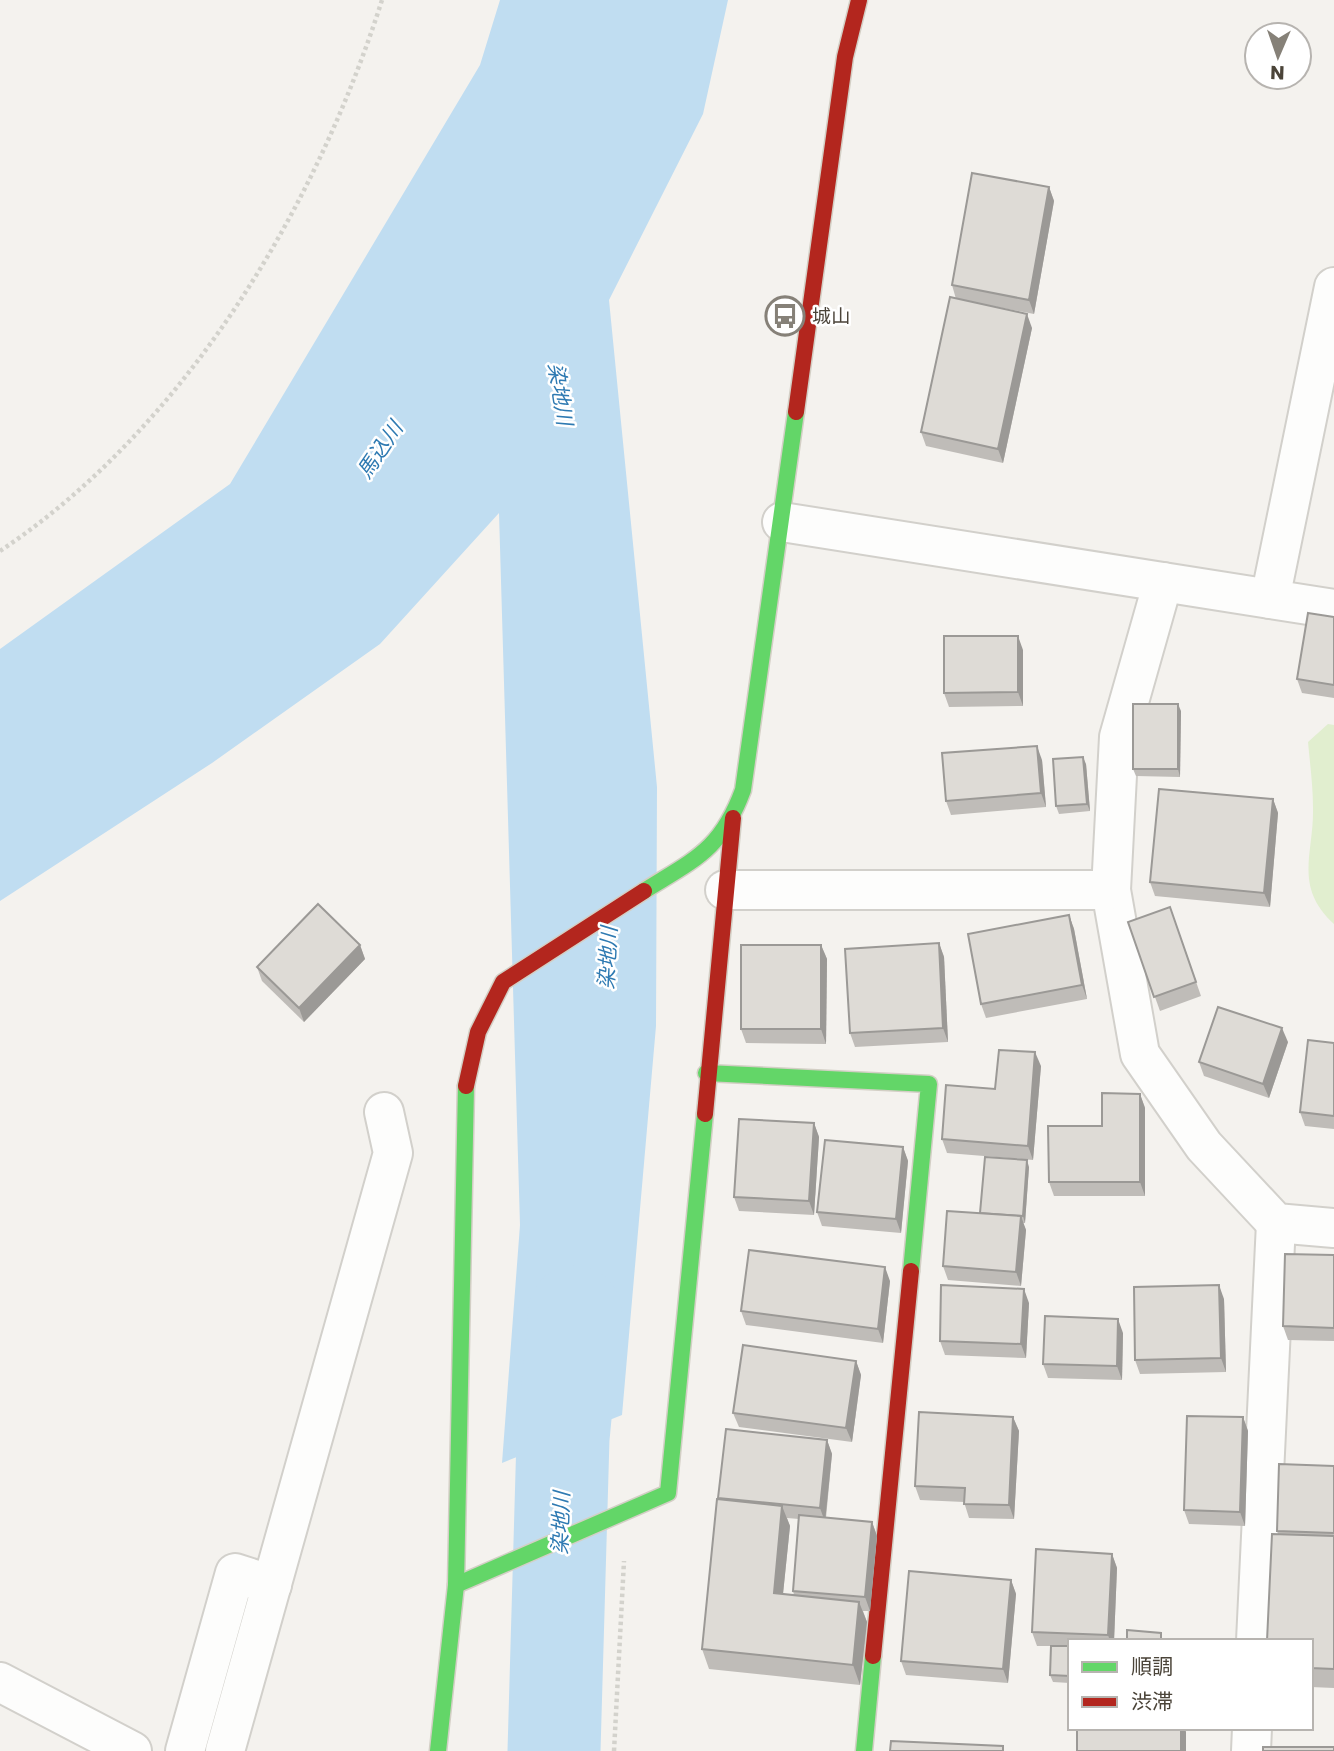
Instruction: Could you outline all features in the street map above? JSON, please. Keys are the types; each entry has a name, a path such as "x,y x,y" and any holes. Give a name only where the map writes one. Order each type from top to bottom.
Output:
{"street":[{"path":"456,1585 668,1493 706,1073 733,818 743,790 845,57 859,0"},
{"path":"1270,599 1334,287"},
{"path":"782,522 1334,609"},
{"path":"1163,582 1119,737 1111,890 1140,1055 1205,1146 1276,1223 1334,1228"},
{"path":"438,1751 456,1585 466,1082 473,1040 485,1007 503,982 710,849 733,818"},
{"path":"725,890 1111,890"},
{"path":"706,1073 929,1084 864,1751"},
{"path":"225,1751 393,1153 384,1112"},
{"path":"1256,1639 1276,1223"},
{"path":"185,1751 235,1573 272,1585"},
{"path":"0,1682 132,1751"},
{"path":"1251,1751 1252,1730"}],"path":[{"path":"0,551 79,487 125,444 181,382 240,299 289,219 343,112 382,0"},
{"path":"614,1751 627,1511"}],"green space":[{"path":"1328,724 1334,725 1334,924 1321,910 1314,896 1308,869 1313,808 1308,742"}],"water":[{"name":"馬込川","path":"500,0 728,0 703,114 609,300 657,787 656,1026 622,1415 502,1463 520,1225 499,513 380,644 212,763 0,901 0,649 230,484 480,65"}],"building":[{"path":"972,173 1049,187 1029,300 952,285"},
{"path":"950,297 1027,314 998,449 921,432"},
{"path":"1308,613 1334,617 1334,685 1297,679"},
{"path":"944,636 1018,636 1018,692 944,693"},
{"path":"1133,704 1178,704 1178,769 1133,769"},
{"path":"1037,746 1041,793 946,801 942,753"},
{"path":"1083,757 1087,804 1056,806 1053,759"},
{"path":"1159,789 1273,799 1264,893 1150,882"},
{"path":"318,904 360,945 299,1008 257,967"},
{"path":"1170,907 1196,982 1154,997 1128,922"},
{"path":"1069,915 1082,985 981,1004 968,934"},
{"path":"939,943 943,1028 850,1033 845,949"},
{"path":"741,945 821,945 821,1029 741,1029"},
{"path":"1218,1007 1282,1028 1263,1084 1199,1062"},
{"path":"1308,1040 1334,1043 1334,1116 1300,1112"},
{"path":"999,1050 1035,1052 1028,1146 942,1139 946,1085 995,1089"},
{"path":"1102,1093 1140,1094 1140,1182 1049,1182 1048,1126 1102,1126"},
{"path":"739,1119 814,1123 809,1201 734,1197"},
{"path":"825,1140 903,1147 896,1219 817,1212"},
{"path":"985,1157 1027,1160 1023,1216 980,1213"},
{"path":"947,1211 1021,1216 1016,1272 943,1266"},
{"path":"749,1250 885,1267 878,1329 741,1311"},
{"path":"1285,1254 1334,1255 1334,1328 1283,1326"},
{"path":"941,1285 1024,1289 1021,1344 940,1341"},
{"path":"1219,1285 1221,1358 1135,1360 1134,1287"},
{"path":"1045,1316 1118,1319 1117,1366 1043,1364"},
{"path":"743,1345 856,1361 846,1428 733,1413"},
{"path":"919,1412 1013,1417 1009,1505 964,1504 965,1488 915,1486"},
{"path":"1187,1416 1243,1417 1240,1512 1184,1510"},
{"path":"726,1429 827,1440 820,1508 718,1498"},
{"path":"1279,1464 1334,1466 1334,1533 1277,1531"},
{"path":"717,1499 782,1506 774,1593 859,1602 853,1665 702,1649"},
{"path":"799,1515 872,1522 865,1597 793,1591"},
{"path":"1272,1534 1334,1536 1334,1669 1313,1668 1313,1639 1267,1639"},
{"path":"1036,1549 1112,1554 1108,1635 1032,1632"},
{"path":"909,1571 1011,1580 1003,1669 901,1661"},
{"path":"1127,1630 1161,1633 1161,1639 1127,1639"},
{"path":"1051,1646 1068,1646 1068,1676 1050,1675"},
{"path":"1077,1730 1181,1730 1181,1751 1077,1751"},
{"path":"891,1741 1003,1746 1003,1751 890,1751"},
{"path":"1263,1747 1334,1747 1334,1751 1263,1751"}],"waterway":[{"name":"染地川","path":"554,1751 563,1438 575,1312"}],"traffic: fast":[{"path":"644,891 692,861 715,840 735,810 743,790 796,412"},
{"path":"706,1073 929,1084 911,1271"},
{"path":"438,1751 456,1585 466,1086"},
{"path":"456,1585 668,1493 705,1114"},
{"path":"864,1751 873,1656"}],"traffic: jam":[{"path":"796,412 845,57 859,0"},
{"path":"705,1114 733,818"},
{"path":"466,1086 478,1032 503,982 644,891"},
{"path":"873,1656 911,1271"}],"place":[{"name":"城山","path":"785,316"}]}
